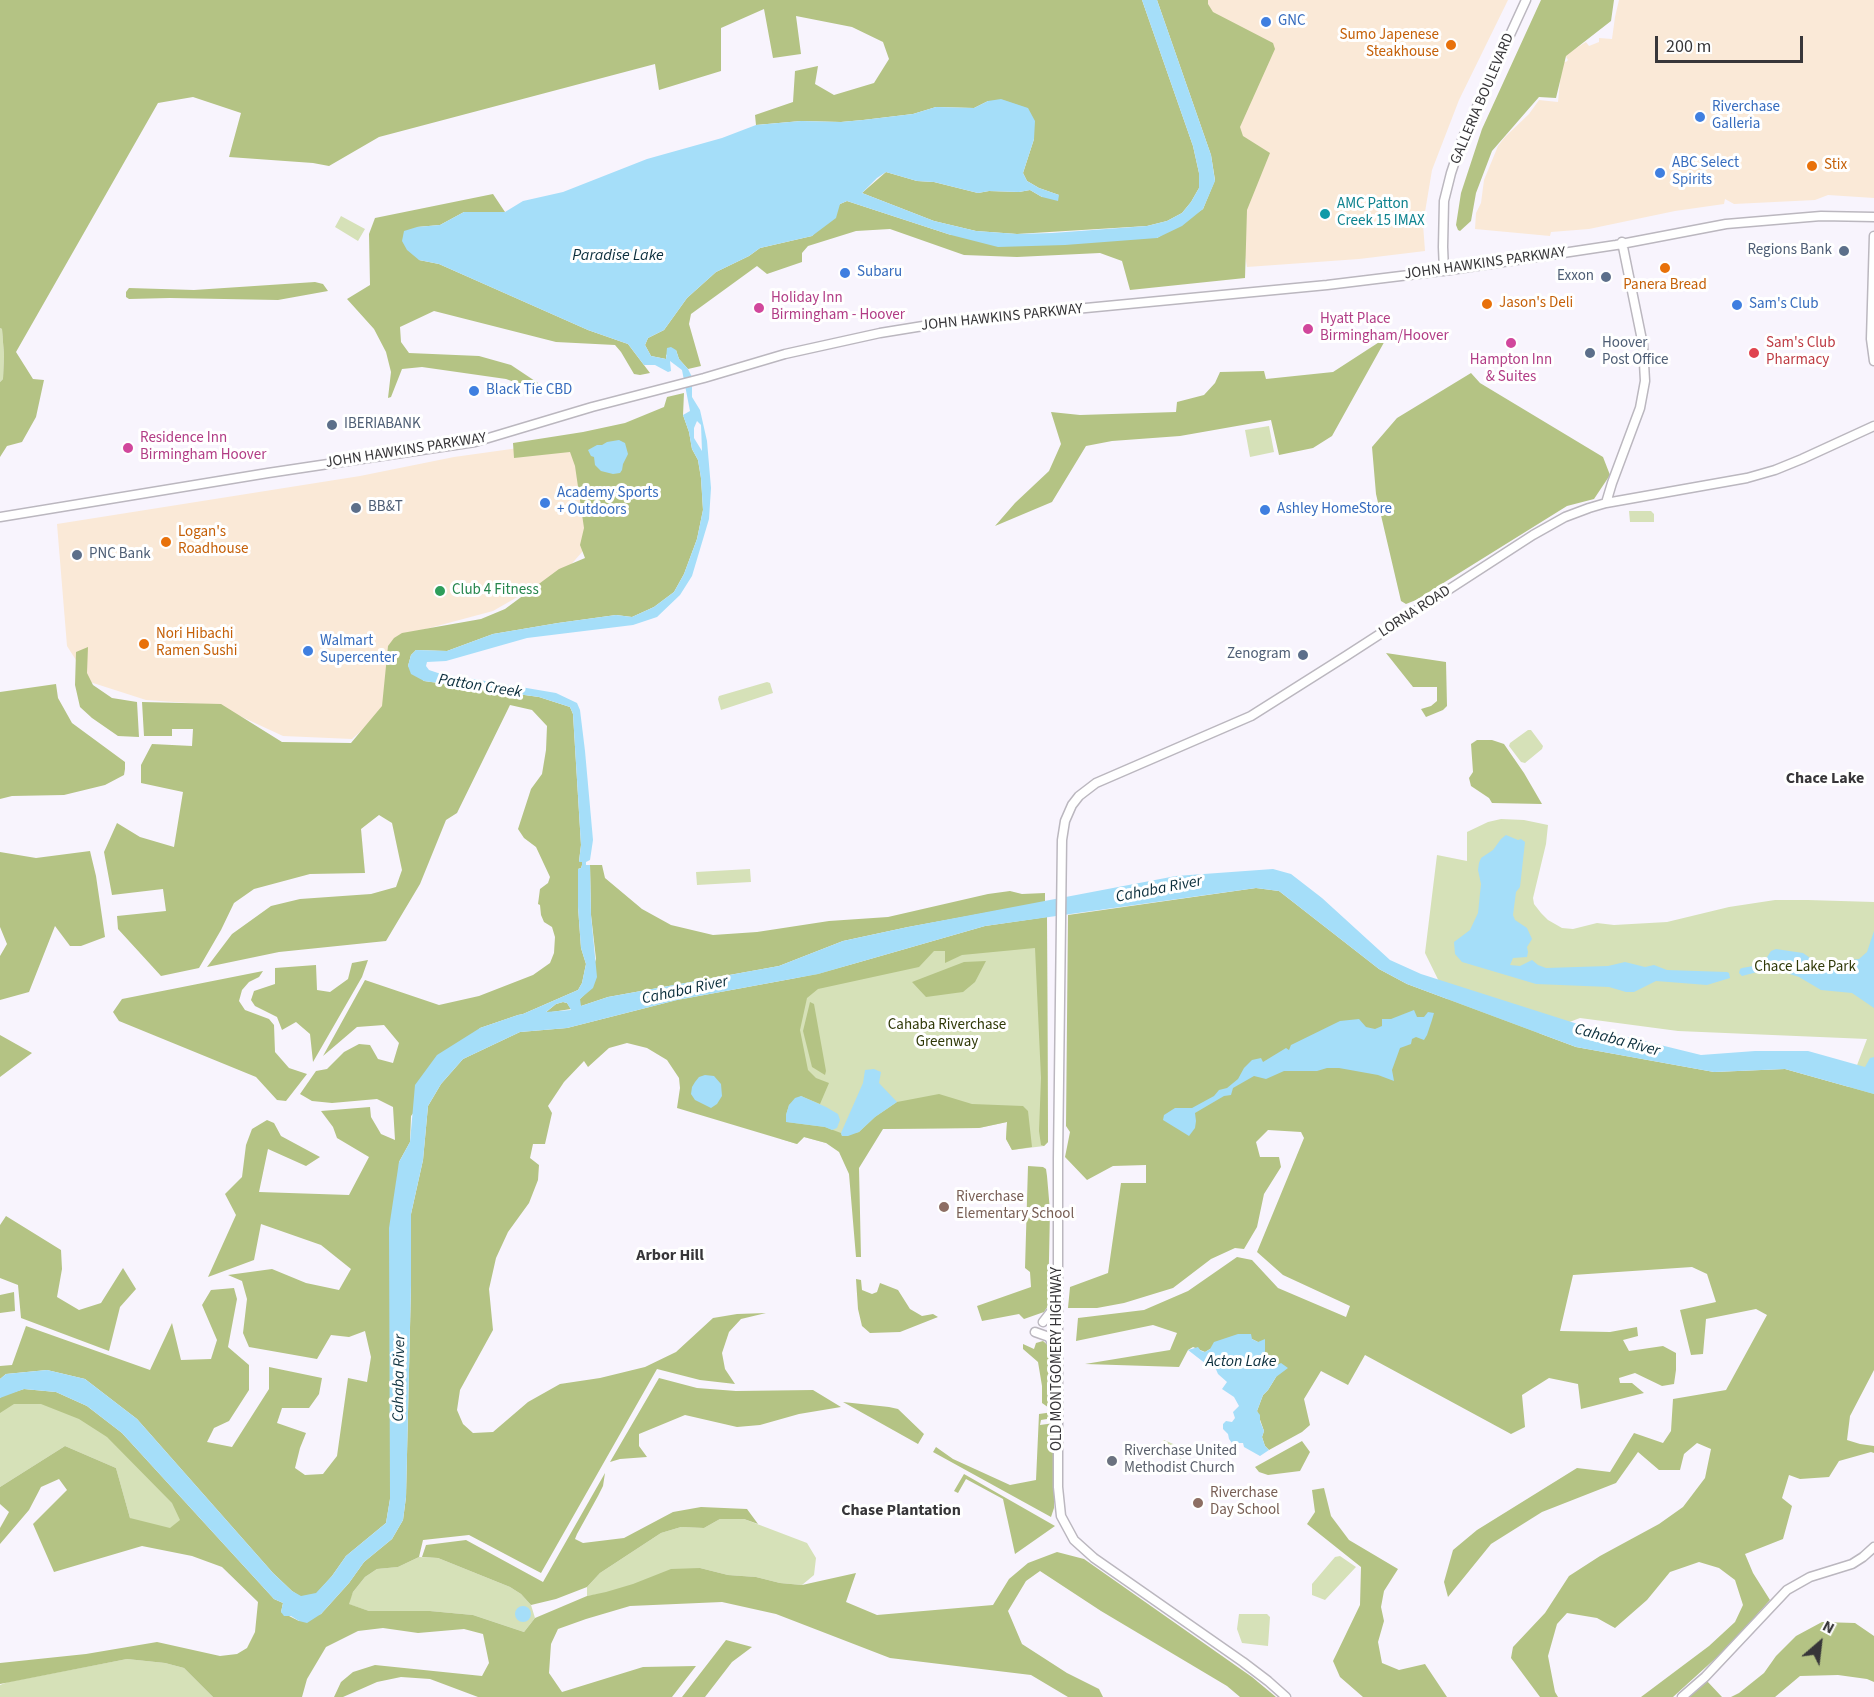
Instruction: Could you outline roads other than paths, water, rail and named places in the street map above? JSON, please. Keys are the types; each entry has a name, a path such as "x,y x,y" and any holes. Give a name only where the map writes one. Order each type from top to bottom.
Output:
{"street":[{"name":"GALLERIA BOULEVARD","path":"1444,271 1444,201 1451,173 1463,137 1526,0"},
{"name":"JOHN HAWKINS PARKWAY","path":"0,517 475,442 785,354 880,333 960,320 1327,285 1444,271 1726,224 1821,216 1874,217"},
{"path":"1874,236 1871,336 1874,361"},
{"path":"1606,503 1640,408 1645,381 1646,364 1643,345 1622,242"},
{"name":"LORNA ROAD","path":"1061,910 1062,840 1065,821 1077,799 1096,783 1251,716 1533,535 1565,517 1606,503 1747,478 1802,459 1874,426"},
{"name":"OLD MONTGOMERY HIGHWAY","path":"1061,910 1059,1293 1059,1497 1061,1516 1070,1534 1094,1558 1243,1662 1286,1697"},
{"path":"1043,1322 1053,1309 1059,1293"},
{"path":"1035,1332 1049,1337 1059,1356"},
{"path":"1682,1697 1787,1590 1810,1577 1852,1564 1874,1547"}],"water":[{"path":"1142,0 1157,0 1211,155 1215,181 1203,209 1182,226 1157,238 998,247 951,235 847,201 840,204 836,218 812,236 760,248 716,272 687,298 664,330 648,338 645,345 651,356 666,359 667,348 671,347 676,350 679,359 688,369 692,377 692,397 700,410 707,441 711,488 709,519 692,576 680,595 657,617 633,625 527,638 446,661 427,662 426,666 429,670 438,673 556,693 577,703 580,710 585,751 593,840 590,860 586,862 586,865 590,865 591,915 597,977 593,988 580,999 581,1006 608,997 779,966 843,941 908,927 1176,876 1273,869 1291,874 1322,898 1390,960 1421,974 1587,1027 1701,1055 1755,1051 1808,1051 1865,1067 1870,1058 1874,1057 1874,1094 1785,1069 1714,1072 1576,1047 1407,984 1379,969 1279,891 1256,888 985,926 818,974 677,1000 567,1028 520,1032 463,1059 441,1084 428,1106 423,1160 411,1214 406,1497 403,1520 392,1539 364,1562 349,1583 321,1614 307,1623 291,1616 284,1616 281,1612 283,1603 274,1599 122,1433 87,1406 56,1392 24,1389 0,1398 0,1379 6,1374 47,1370 85,1379 137,1419 273,1573 292,1591 301,1596 316,1593 346,1556 386,1523 390,1499 389,1228 399,1162 410,1142 415,1085 437,1055 480,1028 523,1014 578,990 582,983 586,964 581,948 578,869 581,868 582,862 579,862 581,845 573,714 570,707 539,697 424,681 411,674 408,666 411,655 416,650 447,651 493,634 616,615 632,617 654,607 674,592 684,574 697,539 703,510 698,460 692,449 683,415 690,411 682,370 670,361 671,371 668,372 655,365 644,365 628,344 588,330 439,264 419,260 407,250 402,241 404,231 417,227 440,225 464,212 505,212 523,201 563,192 647,159 722,138 756,125 801,121 863,120 913,114 936,107 974,108 988,101 1001,99 1028,108 1035,121 1034,139 1023,173 1027,181 1059,195 1058,201 1042,197 1030,190 978,193 934,182 917,181 886,172 862,193 934,221 976,231 1017,234 1052,233 1147,226 1167,221 1182,213 1191,202 1199,188 1199,173 1193,146","holes":["697,421 701,425 702,451 694,438","567,1003 571,1010 546,1012 556,1004"]},
{"path":"619,440 625,443 628,454 622,470 620,473 613,474 601,471 595,465 594,457 588,450 597,445"},
{"path":"1506,835 1525,842 1520,887 1516,892 1513,915 1515,920 1527,928 1532,939 1527,947 1527,957 1513,958 1510,965 1520,966 1532,960 1546,968 1608,966 1625,962 1645,967 1654,965 1667,970 1727,972 1730,978 1707,985 1656,981 1634,992 1626,992 1609,987 1536,984 1462,962 1455,954 1454,942 1470,930 1478,913 1481,884 1479,863 1481,858 1493,850"},
{"path":"1874,931 1874,1008 1852,993 1821,990 1799,977 1777,970 1765,970 1742,976 1739,973 1742,968 1764,962 1771,951 1776,949 1803,953 1823,963 1859,959 1867,952"},
{"path":"1414,1010 1417,1017 1424,1017 1428,1012 1434,1013 1424,1040 1416,1037 1412,1039 1411,1044 1400,1048 1392,1070 1394,1081 1378,1075 1339,1068 1284,1071 1266,1079 1254,1076 1233,1088 1231,1095 1224,1096 1195,1113 1195,1128 1189,1136 1163,1120 1164,1115 1175,1108 1192,1108 1214,1096 1219,1090 1227,1088 1238,1079 1252,1060 1261,1058 1263,1062 1286,1048 1289,1050 1291,1045 1340,1021 1359,1019 1366,1027 1375,1029 1382,1026 1382,1019 1391,1019"},
{"path":"874,1069 881,1072 879,1083 897,1102 875,1117 859,1132 842,1136 841,1133 863,1083 865,1070"},
{"path":"714,1076 721,1084 722,1096 711,1108 695,1100 691,1094 695,1082 699,1077"},
{"path":"801,1096 838,1114 840,1120 837,1128 832,1130 786,1122 789,1105 795,1098"},
{"name":"Acton Lake","path":"1238,1334 1251,1334 1252,1339 1258,1342 1265,1339 1265,1358 1268,1363 1273,1367 1281,1363 1288,1368 1276,1377 1263,1395 1257,1411 1264,1431 1262,1437 1269,1450 1260,1456 1244,1447 1243,1443 1232,1443 1229,1439 1223,1429 1223,1424 1226,1421 1232,1422 1235,1418 1233,1412 1239,1406 1234,1397 1222,1389 1227,1382 1218,1374 1215,1367 1210,1362 1206,1364 1188,1350 1198,1347 1205,1352 1214,1342"},
{"path":"523,1606 529,1608 531,1614 529,1620 523,1622 517,1620 515,1614 517,1608"}],"place":[{"name":"GNC","path":"1266,22"},
{"name":"Sumo Japenese Steakhouse","path":"1451,45"},
{"name":"Riverchase Galleria","path":"1700,117"},
{"name":"Stix","path":"1812,166"},
{"name":"ABC Select Spirits","path":"1660,173"},
{"name":"AMC Patton Creek 15 IMAX","path":"1325,214"},
{"name":"Regions Bank","path":"1844,251"},
{"name":"Panera Bread","path":"1665,268"},
{"name":"Subaru","path":"845,273"},
{"name":"Exxon","path":"1606,277"},
{"name":"Jason's Deli","path":"1487,304"},
{"name":"Sam's Club","path":"1737,305"},
{"name":"Holiday Inn Birmingham - Hoover","path":"759,308"},
{"name":"Hyatt Place Birmingham/Hoover","path":"1308,329"},
{"name":"Hampton Inn & Suites","path":"1511,343"},
{"name":"Hoover Post Office","path":"1590,353"},
{"name":"Sam's Club Pharmacy","path":"1754,353"},
{"name":"Black Tie CBD","path":"474,391"},
{"name":"IBERIABANK","path":"332,425"},
{"name":"Residence Inn Birmingham Hoover","path":"128,448"},
{"name":"Academy Sports + Outdoors","path":"545,503"},
{"name":"BB&T","path":"356,508"},
{"name":"Ashley HomeStore","path":"1265,510"},
{"name":"Logan's Roadhouse","path":"166,542"},
{"name":"PNC Bank","path":"77,555"},
{"name":"Club 4 Fitness","path":"440,591"},
{"name":"Nori Hibachi Ramen Sushi","path":"144,644"},
{"name":"Walmart Supercenter","path":"308,651"},
{"name":"Zenogram","path":"1303,655"},
{"name":"Riverchase Elementary School","path":"944,1207"},
{"name":"Riverchase United Methodist Church","path":"1112,1461"},
{"name":"Riverchase Day School","path":"1198,1503"}],"district":[{"name":"Chace Lake","path":"1825,779"},
{"name":"Arbor Hill","path":"670,1256"},
{"name":"Chase Plantation","path":"901,1511"}],"water label":[{"name":"Paradise Lake","path":"618,256"},
{"name":"Patton Creek","path":"480,687"},
{"name":"Cahaba River","path":"1159,890"},
{"name":"Cahaba River","path":"685,991"},
{"name":"Cahaba River","path":"1617,1041"},
{"name":"Cahaba River","path":"400,1378"}],"park label":[{"name":"Chace Lake Park","path":"1805,968"},
{"name":"Cahaba Riverchase Greenway","path":"947,1034"}]}
